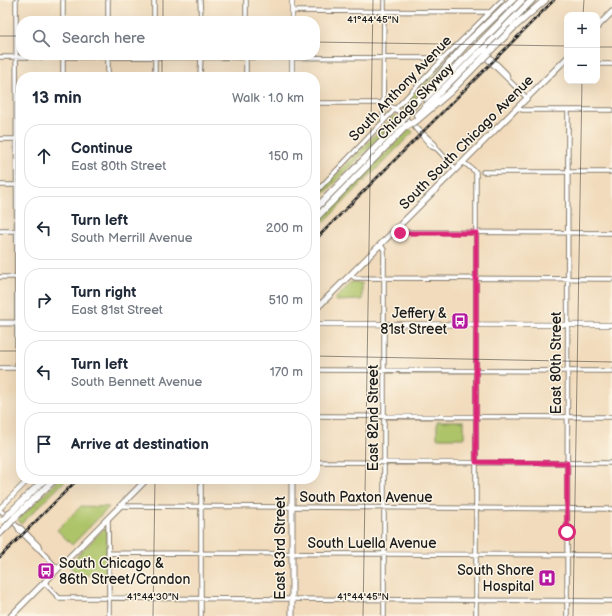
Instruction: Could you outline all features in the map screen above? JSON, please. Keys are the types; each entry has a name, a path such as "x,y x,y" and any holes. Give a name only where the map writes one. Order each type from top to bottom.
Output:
{"highway":[{"path":"404,124 467,43 512,0"},
{"name":"Chicago Skyway","path":"478,54 480,43 522,0"},
{"name":"Chicago Skyway","path":"320,214 412,115 485,48 532,0"},
{"path":"412,115 451,91 478,54 545,0"},
{"name":"Chicago Skyway","path":"320,205 404,124"},
{"path":"13,515 26,493 35,484"},
{"path":"21,502 40,484"},
{"path":"0,533 4,522 48,484"}],"main road":[{"path":"600,25 612,12"},
{"name":"South South Chicago Avenue","path":"320,305 564,61"},
{"path":"0,323 16,323"},
{"path":"11,616 142,484"},
{"name":"East 83rd Street","path":"292,484 292,616"}],"street":[{"path":"16,0 16,16"},
{"path":"63,0 63,16"},
{"path":"108,0 108,16"},
{"path":"154,0 154,16"},
{"path":"200,0 200,16"},
{"path":"246,0 246,16"},
{"path":"292,0 292,16"},
{"path":"383,122 384,0"},
{"name":"South Anthony Avenue","path":"320,187 502,0"},
{"path":"292,11 490,12"},
{"path":"466,36 470,37 507,74 508,79 527,98"},
{"path":"320,56 444,58"},
{"path":"0,57 16,57"},
{"path":"17,60 17,72"},
{"path":"63,60 63,72"},
{"path":"108,60 108,72"},
{"path":"154,60 155,72"},
{"path":"200,72 201,60"},
{"path":"246,60 246,72"},
{"path":"292,60 292,72"},
{"path":"600,64 612,64"},
{"path":"320,103 384,103 396,109 427,142 437,149 456,169"},
{"path":"516,108 522,110 612,110"},
{"name":"East 80th Street","path":"567,616 568,110"},
{"path":"0,139 16,139"},
{"path":"463,162 476,172 476,616"},
{"path":"483,172 612,172"},
{"path":"0,185 16,185"},
{"path":"0,231 16,231"},
{"path":"393,232 612,233"},
{"name":"East 82nd Street","path":"381,245 384,250 384,616"},
{"path":"351,275 355,278 612,279"},
{"path":"0,277 16,277"},
{"path":"320,324 612,325"},
{"path":"0,368 16,368"},
{"path":"320,370 612,371"},
{"path":"320,416 612,417"},
{"path":"320,462 612,463"},
{"path":"24,484 0,509 32,544 40,550 58,569"},
{"path":"201,484 201,616"},
{"name":"South Paxton Avenue","path":"119,506 612,509"},
{"path":"108,517 109,616"},
{"name":"South Luella Avenue","path":"108,553 612,555"},
{"path":"44,582 59,598 612,601"}],"green space":[{"path":"466,41 452,55 405,111 402,108 410,97 464,42"},
{"path":"395,115 398,118 320,198 320,191"},
{"path":"410,129 413,132 320,226 320,219"},
{"path":"351,283 362,283 362,300 336,301 335,299"},
{"path":"437,421 464,421 464,438 437,438"},
{"path":"55,484 62,484 21,524 18,520"},
{"path":"81,506 109,507 72,545 57,530"},
{"path":"105,528 107,529 107,574 86,575 81,579 68,565"}],"railway":[{"path":"320,235 554,0"},
{"path":"0,557 73,484"}],"place":[{"name":"Jeffery & 81st Street","path":"460,321"},
{"name":"South Chicago & 86th Street/Crandon","path":"46,571"},
{"name":"South Shore Hospital","path":"547,578"}],"route":[{"path":"400,233 476,233 476,462 567,463 567,532"}]}
